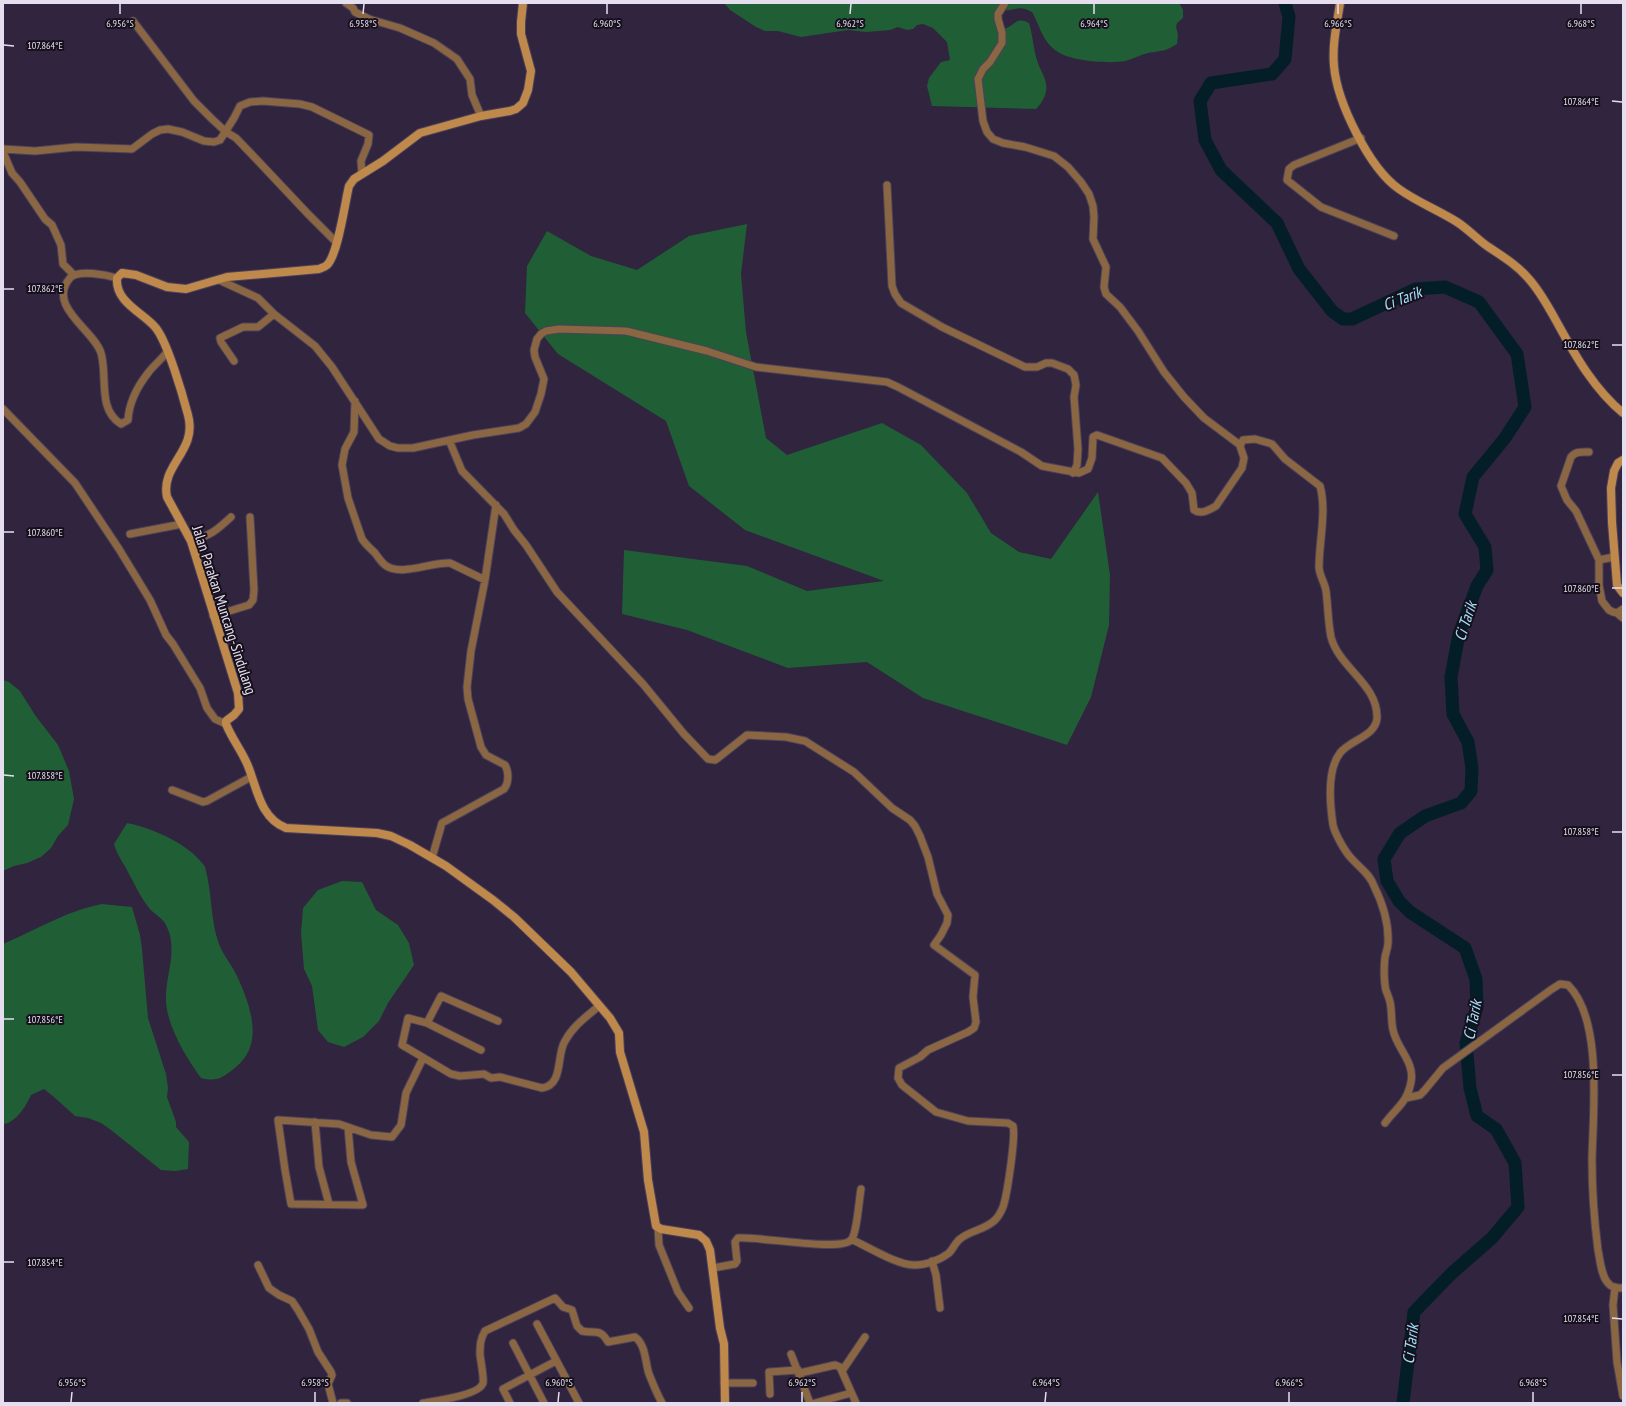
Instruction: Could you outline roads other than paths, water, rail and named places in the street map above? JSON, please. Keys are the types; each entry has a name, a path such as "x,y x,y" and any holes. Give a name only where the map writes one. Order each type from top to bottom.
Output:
{"street":[{"path":"346,3 353,8 355,12 368,19 400,28 434,43 458,59 470,79 472,95 481,116"},
{"path":"167,352 158,364 148,372 135,393 128,412 128,420 121,424 114,420 106,404 104,366 99,346 75,321 66,304 65,288 67,282 74,275 87,273 108,275 117,278 122,273 126,273 181,289 227,277 319,269 327,266 331,260 337,243 349,186 354,178 394,153 420,133 481,116 516,109 523,103 528,90 530,71 521,34 523,3"},
{"path":"219,280 248,292 258,298 274,314 315,346 332,367 379,439 390,446 398,448 413,448 449,440 512,430 526,424 535,412 544,379 535,357 534,350 537,339 546,331 559,329 597,329 634,333 707,350 756,367 887,382 1020,452 1039,465 1073,473 1082,472 1090,466 1093,437 1097,435 1162,458 1186,483 1192,493 1195,511 1204,512 1216,506 1242,468 1244,458 1240,445 1204,418 1184,398 1164,372 1138,331 1120,308 1106,294 1104,287 1106,267 1093,239 1093,206 1089,194 1081,182 1068,167 1054,156 1026,147 1003,143 993,139 987,132 983,121 978,79 983,69 990,62 1002,43 1002,33 998,14 1005,3"},
{"path":"1340,3 1334,42 1334,67 1338,87 1346,109 1370,156 1383,175 1400,190 1457,222 1485,245 1510,261 1527,277 1548,306 1574,351 1598,388 1614,406 1623,413"},
{"path":"133,21 194,101 226,132 236,138 337,243"},
{"path":"3,149 35,151 76,147 132,149 152,134 160,130 168,129 175,130 204,141 214,142 220,140 226,132 240,106 250,102 263,101 312,107 369,135 368,144 361,161 362,174"},
{"path":"1361,138 1294,165 1290,169 1287,180 1321,207 1394,236"},
{"path":"3,152 12,173 20,182 45,219 52,225 61,245 63,264 74,275"},
{"path":"886,185 892,286 895,294 901,302 942,327 1015,362 1032,368 1052,363 1068,369 1074,376 1076,385 1074,397 1078,449 1077,465 1073,473"},
{"name":"Jalan Parakan Muncang-Sindulang","path":"117,278 118,286 133,310 156,327 167,352 188,416 190,431 188,442 173,466 166,486 167,497 191,541 213,616 236,685 240,702 237,713 226,721 226,724"},
{"path":"234,361 221,342 220,338 242,328 258,327 274,314"},
{"path":"355,401 354,432 346,448 342,465 348,498 362,540 386,566 394,570 405,570 443,562 450,563 485,580"},
{"path":"3,409 75,483 120,549 150,600 166,635 200,688 207,708 215,719 226,724 243,756 264,808 271,818 280,826 362,832 391,836 410,845 481,891 514,917 582,983 610,1018 619,1033 620,1052 644,1132 650,1194 655,1223 658,1228 659,1245 678,1292 689,1308"},
{"path":"1240,445 1243,440 1247,438 1266,441 1272,444 1285,459 1320,486 1322,503 1319,570 1326,589 1331,635 1339,653 1371,694 1377,708 1376,723 1373,729 1346,746 1333,766 1331,781 1333,820 1340,842 1352,859 1371,879 1385,911 1388,944 1385,958 1384,985 1390,1001 1393,1030 1399,1048 1409,1062 1412,1073 1406,1098 1384,1123"},
{"path":"449,440 462,471 504,514 557,592 643,684 684,734 708,759 715,760 747,735 786,737 805,741 854,772 892,808 910,820 915,826 928,857 937,894 948,915 941,935 934,945 975,975 973,997 976,1022 971,1030 938,1044 913,1061 899,1068 900,1082 936,1112 943,1115 968,1121 1008,1123 1013,1126 1006,1196 1000,1215 987,1226 976,1232 967,1233 949,1252 939,1259 914,1265 900,1262 853,1240"},
{"path":"1589,452 1581,452 1574,454 1571,457 1561,486 1567,500 1576,511 1599,560 1599,584 1602,601 1609,610 1620,611 1623,618"},
{"path":"1623,460 1616,466 1612,479 1614,557 1617,585 1623,593"},
{"path":"432,858 442,823 504,789 508,783 507,768 505,765 486,755 481,747 467,693 471,651 485,580 496,505"},
{"path":"191,541 213,533 231,517"},
{"path":"213,616 249,605 253,600 254,590 250,517"},
{"path":"130,534 182,524"},
{"path":"1599,560 1614,557"},
{"path":"172,790 203,802 208,802 251,777"},
{"path":"1406,1098 1420,1095 1424,1092 1439,1072 1555,986 1562,984 1568,985 1577,995 1587,1022 1593,1060 1594,1218 1603,1273 1609,1284 1619,1288 1613,1305 1623,1396"},
{"path":"428,1023 441,996 498,1021"},
{"path":"481,1050 428,1023 408,1018 402,1045 451,1074 460,1076 484,1074 491,1078 500,1077 538,1088 547,1088 555,1080 562,1048 574,1027 599,1006"},
{"path":"348,1127 351,1162 363,1205 292,1204 285,1170 278,1120 339,1124 348,1127 371,1135 392,1137 401,1126 406,1093 423,1058"},
{"path":"315,1122 319,1167 329,1204"},
{"path":"853,1240 861,1189"},
{"path":"658,1228 699,1235 708,1244 713,1268 720,1328 724,1344 725,1403"},
{"path":"713,1268 736,1264 735,1240 738,1238 747,1237 794,1243 840,1245 853,1240"},
{"path":"932,1261 936,1275 940,1308"},
{"path":"258,1265 269,1288 292,1301 309,1329 318,1352 332,1375 328,1384 333,1403"},
{"path":"423,1403 447,1399 476,1391 483,1384 480,1342 485,1331 555,1298 563,1307 572,1310 577,1326 582,1331 600,1332 608,1342 635,1337 638,1339 644,1352 649,1373 662,1403"},
{"path":"537,1324 579,1403"},
{"path":"842,1371 865,1338"},
{"path":"513,1343 544,1403"},
{"path":"791,1354 810,1403"},
{"path":"510,1403 503,1389 556,1360"},
{"path":"770,1394 769,1372 799,1372 835,1365 840,1367 856,1403"},
{"path":"724,1383 753,1383"},
{"path":"815,1403 851,1393"},
{"path":"341,1403 347,1403"}],"waterway":[{"name":"Ci Tarik","path":"1285,3 1289,17 1285,59 1272,74 1211,83 1200,101 1205,140 1221,170 1277,223 1299,269 1332,311 1343,319 1352,319 1416,289 1445,287 1479,302 1517,354 1525,407 1505,438 1473,477 1465,514 1485,547 1487,570 1477,586 1459,634 1451,677 1453,714 1468,742 1472,768 1471,791 1461,803 1425,816 1400,833 1384,859 1387,881 1399,901 1410,912 1465,948 1476,979 1477,1007 1466,1043 1470,1088 1477,1116 1496,1129 1515,1163 1518,1207 1492,1238 1452,1273 1414,1312 1403,1403"}]}
